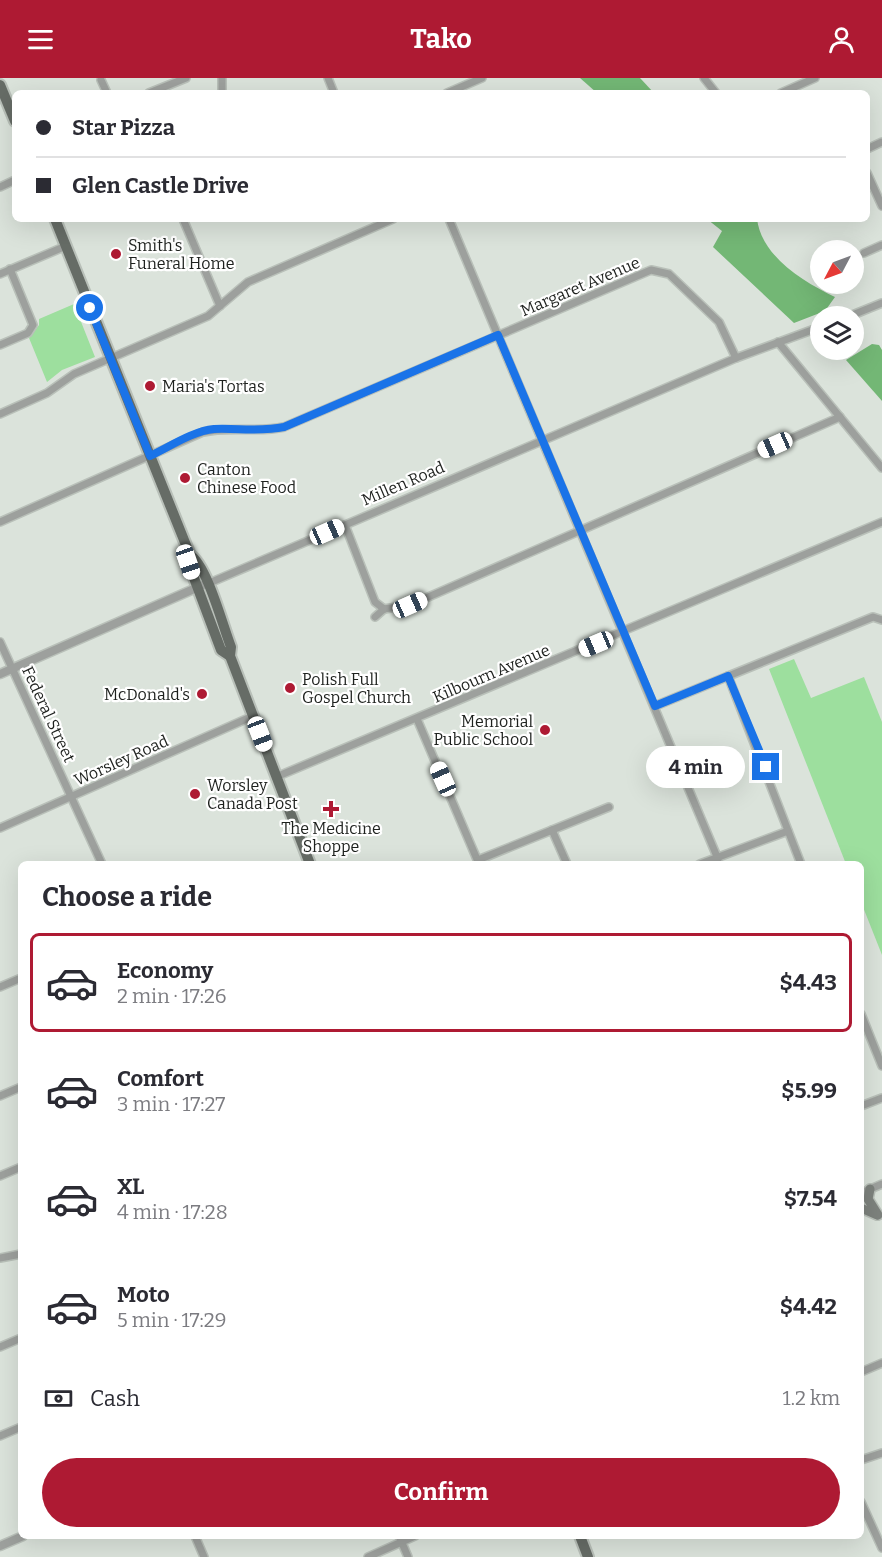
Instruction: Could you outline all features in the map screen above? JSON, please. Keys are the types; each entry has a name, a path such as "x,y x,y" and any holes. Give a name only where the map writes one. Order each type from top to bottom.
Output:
{"main road":[{"path":"0,85 12,115"},
{"path":"56,222 190,555 196,559 202,586 231,647 230,656 309,861"},
{"path":"865,1191 880,1216"},
{"path":"864,1209 880,1216"},
{"path":"581,1539 588,1557"}],"street":[{"path":"156,90 186,78"},
{"path":"454,90 482,78"},
{"path":"704,78 714,90"},
{"path":"788,90 815,78"},
{"path":"101,81 106,90"},
{"path":"870,180 882,206"},
{"path":"184,222 220,306"},
{"path":"0,414 47,393 74,374 208,316 248,282 386,222"},
{"path":"450,222 718,859"},
{"path":"864,253 882,245"},
{"path":"0,273 66,246"},
{"path":"0,345 28,333 33,325 10,269"},
{"name":"Margaret Avenue","path":"0,522 203,432 214,429 260,431 284,427 651,270 662,270 669,274 719,322 736,358"},
{"path":"864,310 882,303"},
{"name":"Millen Road","path":"0,674 542,440 736,358 810,331"},
{"path":"778,342 882,468"},
{"path":"345,525 375,602 384,609 400,609 840,417"},
{"name":"Kilbourn Avenue","path":"276,777 882,522"},
{"path":"375,617 384,609"},
{"path":"655,706 873,617 882,620"},
{"name":"Federal Street","path":"0,642 101,861"},
{"path":"728,676 766,767 800,861"},
{"name":"Worsley Road","path":"0,828 253,716"},
{"path":"417,719 478,861"},
{"path":"480,861 609,807"},
{"path":"552,830 566,861"},
{"path":"711,861 788,831"},
{"path":"0,987 18,979"},
{"path":"864,1021 882,1066"},
{"path":"0,1096 18,1089"},
{"path":"864,1105 882,1098"},
{"path":"0,1176 18,1168"},
{"path":"865,1191 882,1184"},
{"path":"0,1258 18,1255"},
{"path":"0,1347 18,1339"},
{"path":"864,1371 882,1363"},
{"path":"0,1436 18,1428"},
{"path":"864,1459 882,1453"},
{"path":"864,1509 882,1548"},
{"path":"0,1546 18,1538"},
{"path":"196,1539 204,1557"},
{"path":"368,1557 401,1539 408,1557"}],"green space":[{"path":"580,78 640,78 651,90 594,90"},
{"path":"711,222 758,222 767,245 786,267 810,284 810,294 829,294 835,297 829,306 810,306 810,317 794,323 713,247 722,231"},
{"path":"74,304 95,357 62,370 47,382 29,338 39,325 39,319"},
{"path":"872,344 879,345 882,350 882,401 846,360 864,360 864,349"},
{"path":"794,659 811,698 864,677 882,722 882,955 864,910 864,861 845,861 769,669"}],"place":[{"name":"Smith's Funeral Home","path":"116,254"},
{"name":"Maria's Tortas","path":"150,386"},
{"name":"Canton Chinese Food","path":"185,478"},
{"name":"Polish Full Gospel Church","path":"290,688"},
{"name":"McDonald's","path":"202,694"},
{"name":"Memorial Public School","path":"545,730"},
{"name":"Worsley Canada Post","path":"195,794"},
{"name":"The Medicine Shoppe","path":"331,809"}],"route":[{"path":"90,308 150,456 214,429 260,431 284,427 498,335 655,706 728,676 766,767"}]}
